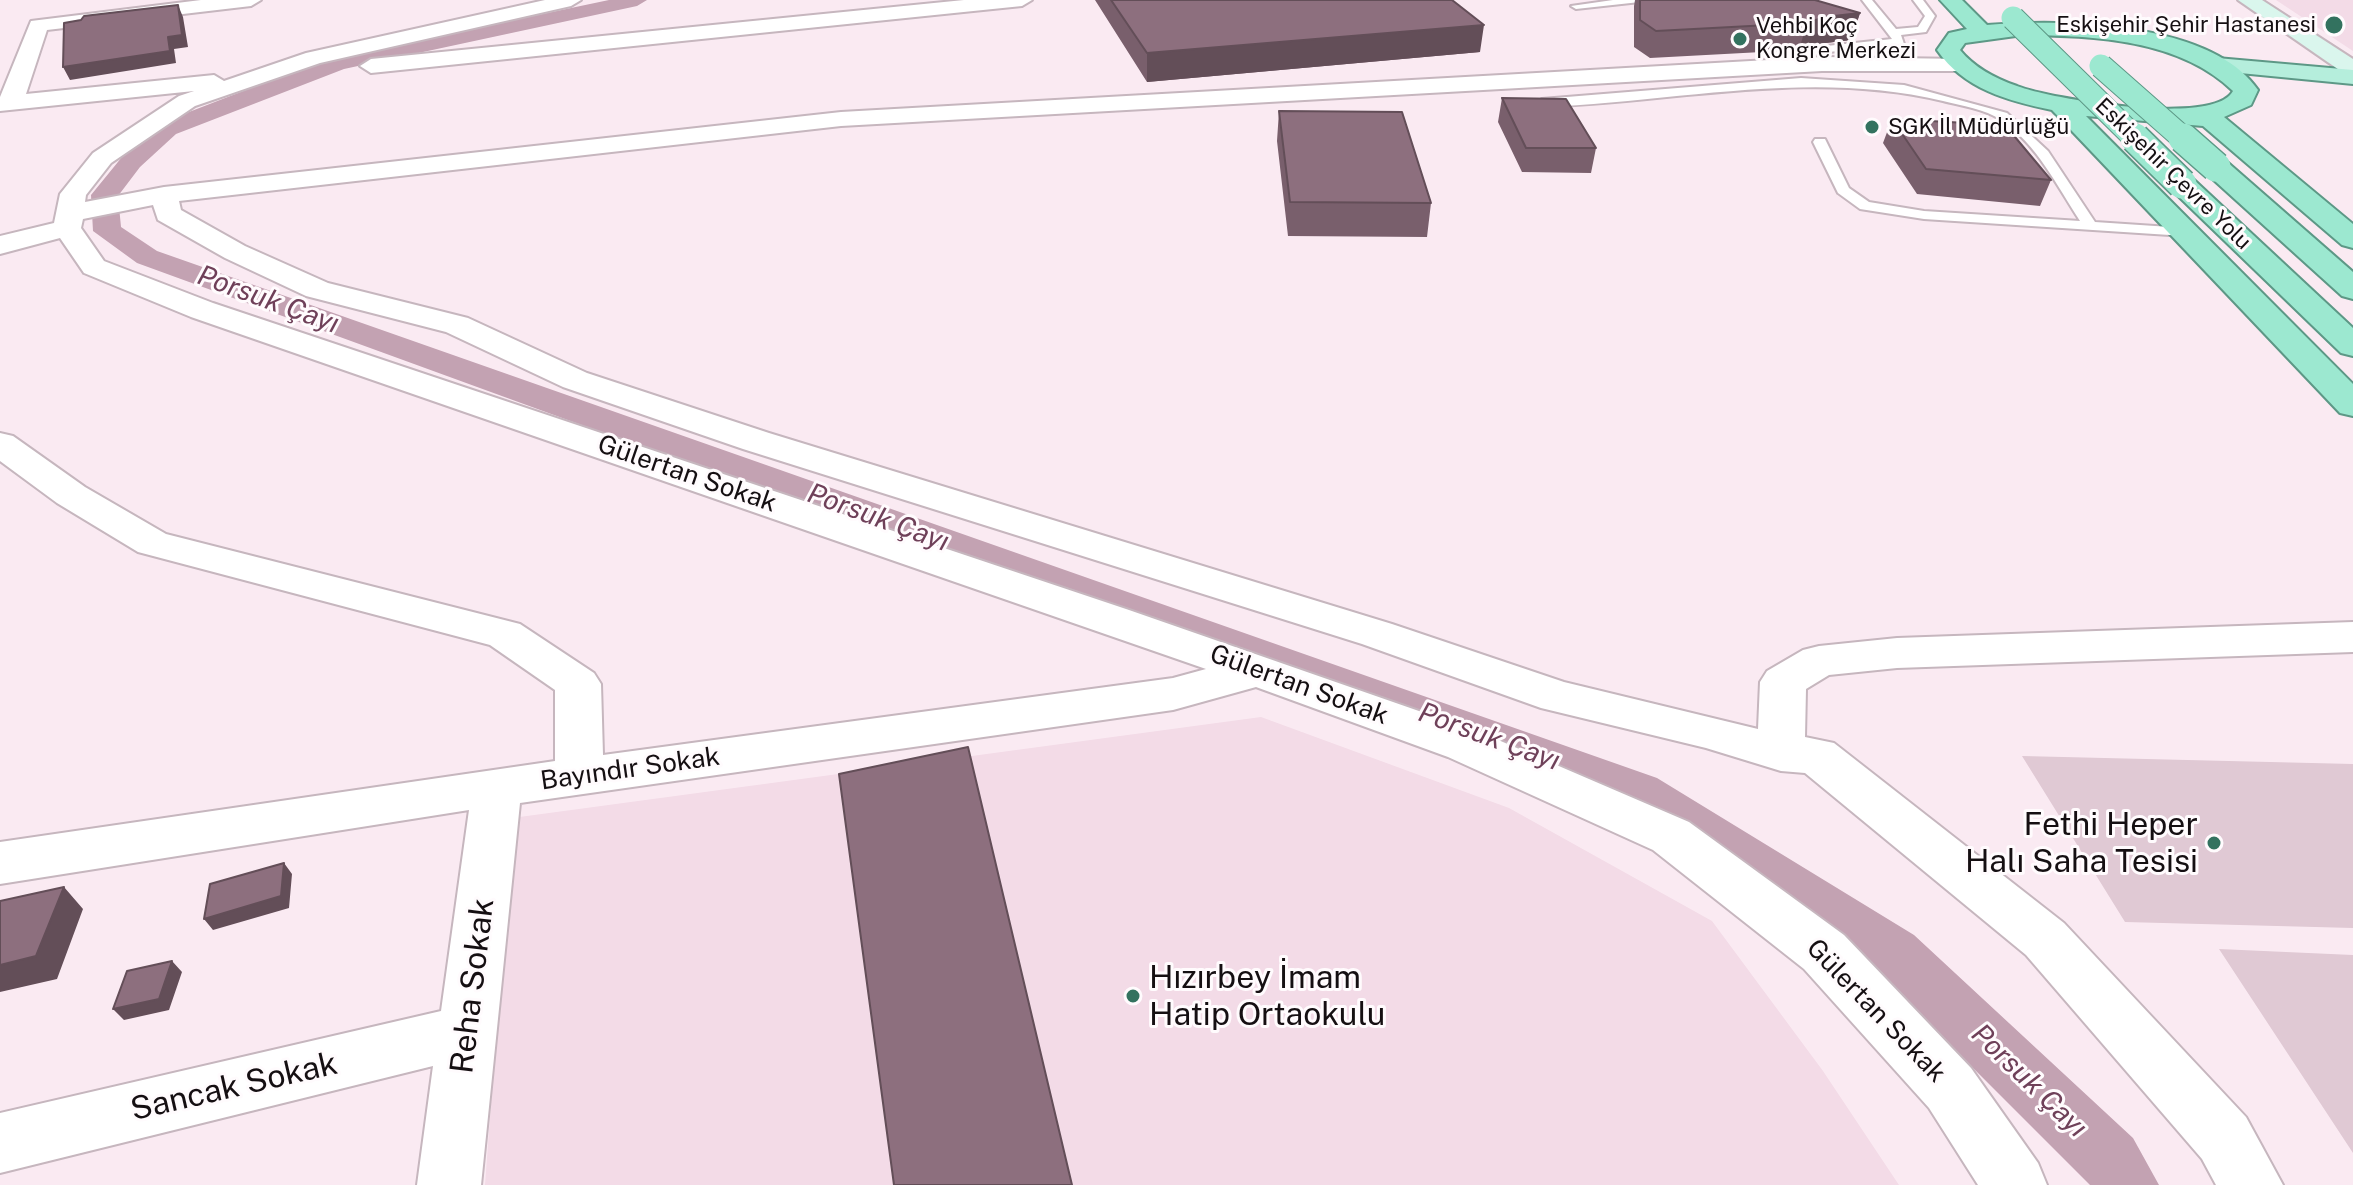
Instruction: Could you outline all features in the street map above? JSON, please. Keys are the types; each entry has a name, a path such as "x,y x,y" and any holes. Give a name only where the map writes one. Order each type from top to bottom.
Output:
{"highway":[{"path":"1950,0 1980,30"},
{"name":"Eskişehir Çevre Yolu","path":"1994,0 2353,346"},
{"path":"2087,9 2121,36"},
{"name":"Eskişehir Çevre Yolu","path":"2039,12 2353,289"},
{"path":"2043,27 2121,36 2190,53 2217,65 2237,78 2246,90 2242,100 2228,109 2203,114 2123,113 2060,104 2014,92 1978,78 1956,64 1948,50 1957,38 1980,30 2043,27"},
{"path":"2060,104 2353,405"},
{"path":"2203,114 2353,239"}],"main road":[{"path":"2248,0 2353,69"},
{"path":"2277,0 2353,47"},
{"path":"2217,65 2353,77"},
{"path":"2246,90 2309,84 2353,87"}],"street":[{"path":"13,28 251,0"},
{"path":"72,218 73,194 102,158 187,101 456,23 571,0"},
{"path":"38,25 6,104 1022,0"},
{"path":"0,245 118,203 164,195 841,119 1789,66 1956,64"},
{"path":"164,195 168,214 235,252 317,290 457,325 590,385 756,441 1377,634 1557,697 1708,731 1781,753 1817,756 2045,939 2224,1138 2251,1185"},
{"name":"Gülertan Sokak","path":"72,218 94,267 202,310 1258,671 1465,745 1671,836 1824,952 1950,1088 2015,1185"},
{"path":"0,444 71,495 152,543 505,634 578,684 579,776"},
{"path":"1781,753 1783,682 1819,661 1897,653 2353,637"},
{"name":"Bayındır Sokak","path":"0,863 497,787 1173,694 1258,671"},
{"name":"Reha Sokak","path":"449,1185 497,787"},
{"name":"Sancak Sokak","path":"0,1143 467,1031"}],"lane":[{"path":"1576,6 1653,0"},
{"path":"1789,66 1791,60 1817,50 1900,42 1867,0"},
{"path":"1893,33 1922,30 1930,16 1918,0"},
{"path":"1524,103 1619,100 1702,87 1825,79 1941,96 2005,116 2038,144 2089,223"},
{"path":"1820,142 1843,190 1865,206 1924,215 2089,223 2185,232"}],"shaded area":[{"name":"Eskişehir Şehir Hastanesi","path":"2276,0 2353,0 2353,51"},
{"name":"Hızırbey İmam Hatip Ortaokulu","path":"1261,717 1509,808 1712,921 1823,1071 1899,1185 485,1185 512,818"},
{"name":"Fethi Heper Halı Saha Tesisi","path":"2022,756 2353,764 2353,928 2125,922"},
{"path":"2219,949 2353,955 2353,1153"}],"building":[{"path":"1111,0 1452,0 1484,25 1147,53"},
{"path":"1640,0 1815,0 1860,13 1825,17 1807,23 1656,31 1640,20"},
{"path":"178,5 182,35 168,37 170,51 63,67 64,23 81,20 84,16"},
{"path":"1502,98 1566,99 1596,148 1526,148"},
{"path":"1279,111 1402,112 1431,203 1290,202"},
{"path":"1892,119 2005,125 2051,180 1926,169"},
{"path":"968,747 1072,1185 894,1185 839,774"},
{"path":"284,863 281,896 204,919 210,884"},
{"path":"64,887 36,956 0,965 0,901"},
{"path":"172,961 159,999 113,1009 127,971"}],"waterway":[{"name":"Porsuk Çayı","path":"637,0 338,64 167,129 131,162 104,195 107,231 147,257 1639,791 1894,952 2111,1160 2127,1185"}],"place":[{"name":"Eskişehir Şehir Hastanesi","path":"2334,25"},
{"name":"Vehbi Koç Kongre Merkezi","path":"1740,39"},
{"name":"SGK İl Müdürlüğü","path":"1872,127"},
{"name":"Fethi Heper Halı Saha Tesisi","path":"2214,843"},
{"name":"Hızırbey İmam Hatip Ortaokulu","path":"1133,996"}]}
